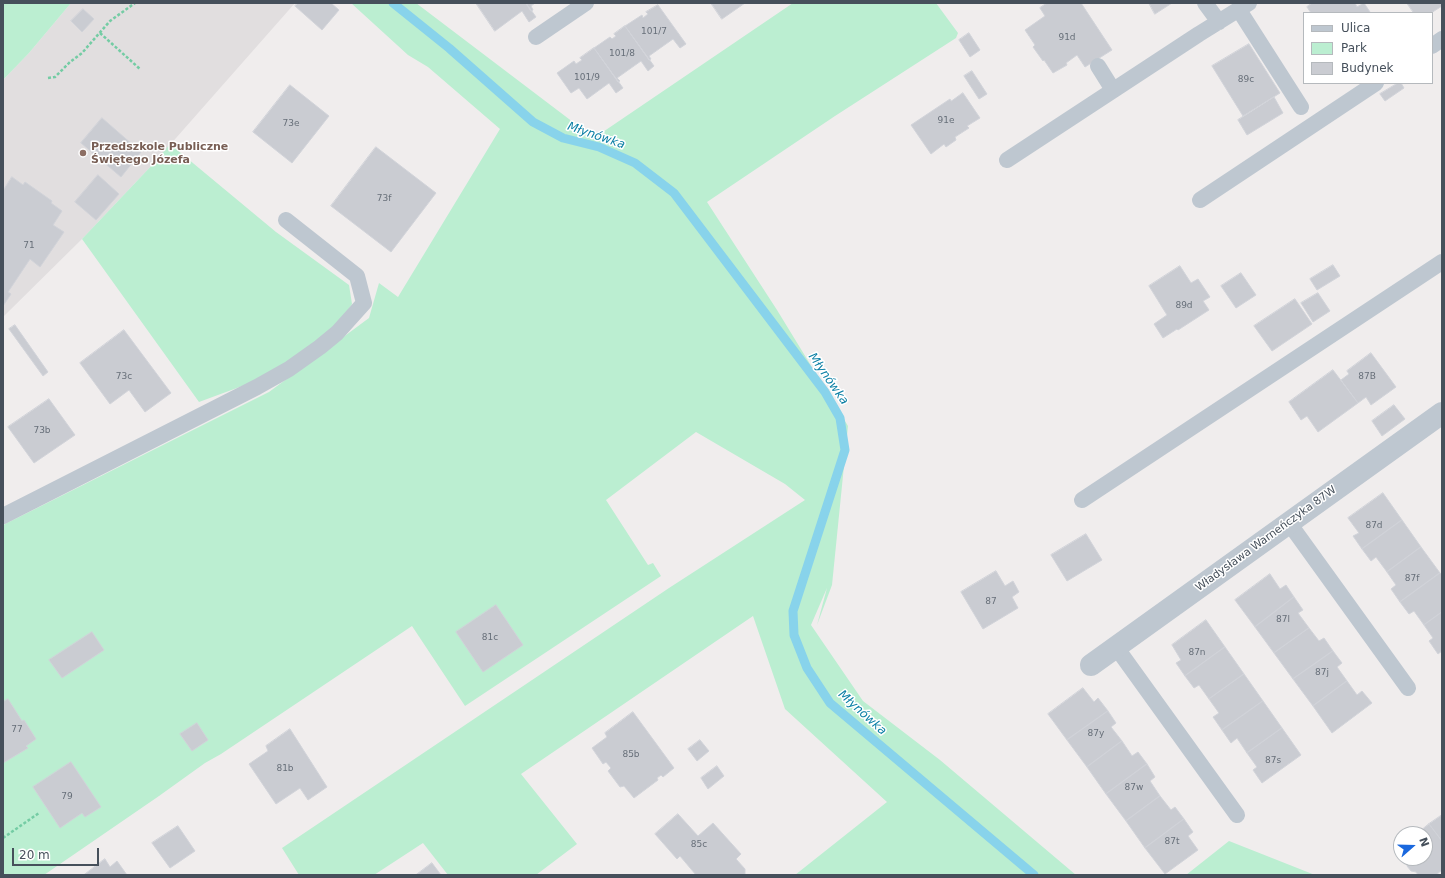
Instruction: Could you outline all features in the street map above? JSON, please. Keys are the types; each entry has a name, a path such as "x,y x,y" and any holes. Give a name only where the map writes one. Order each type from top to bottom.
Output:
{"street":[{"name":"Władysława Warneńczyka 87W","path":"1090,665 1442,413"}],"lane":[{"path":"536,38 586,3"},
{"path":"1205,3 1220,22"},
{"path":"1007,160 1244,6 1301,107"},
{"path":"1433,45 1442,39"},
{"path":"1098,66 1113,90"},
{"path":"1200,200 1374,84"},
{"path":"3,516 257,387 289,369 337,333 364,303 357,276 286,220"},
{"path":"1082,500 1442,262"},
{"path":"1289,523 1408,688"},
{"path":"1116,647 1237,815"}],"path":[{"path":"48,78 55,77 70,62 82,54 110,21 135,3"},
{"path":"100,33 140,69"},
{"path":"3,838 40,814"}],"shaded area":[{"name":"Przedszkole Publiczne Świętego Józefa","path":"71,3 295,3 154,163 82,239 3,317 3,80 29,53"}],"green space":[{"path":"3,3 71,3 29,53 3,80"},
{"path":"351,3 416,3 594,138 793,3 936,3 958,33 956,38 835,116 707,202 777,310 848,426 832,585 817,625 827,588 811,625 863,701 940,760 1076,875 795,875 887,802 785,709 753,616 521,774 577,844 536,875 448,875 423,843 374,875 299,875 282,848 669,588 805,500 785,484 696,432 606,500 648,565 653,563 661,576 465,706 412,626 221,754 205,763 44,875 3,875 3,525 269,392 369,318 379,283 398,297 500,129 428,67 408,55"},
{"path":"170,144 276,232 349,285 352,304 340,322 314,346 264,378 199,402 82,239"},
{"path":"1229,841 1315,875 1186,875"}],"building":[{"path":"298,3 331,3 339,10 322,30 295,6"},
{"path":"476,3 526,3 536,17 529,22 522,11 495,31"},
{"path":"526,3 535,3 531,6 533,10 531,11"},
{"path":"711,3 745,3 722,19"},
{"path":"1047,3 1081,3 1112,50 1085,67 1077,55 1066,63 1067,65 1053,73 1033,47 1035,45 1025,30 1045,16 1040,8"},
{"path":"1149,3 1172,3 1155,14"},
{"path":"1312,3 1355,3 1357,7 1364,3 1370,12 1310,12 1307,7"},
{"path":"1407,3 1442,3 1442,6 1433,12 1413,12"},
{"path":"658,5 686,44 680,48 673,39 649,56 651,59 649,60 625,26 642,15 643,18 648,14 646,12"},
{"path":"83,9 94,19 82,32 71,21"},
{"path":"625,26 654,66 648,71 641,61 617,78 620,81 618,82 594,48 610,37 612,39 616,36 614,34"},
{"path":"969,33 980,50 970,57 959,40"},
{"path":"1249,44 1280,93 1243,116 1212,66"},
{"path":"594,48 623,88 616,93 609,83 587,99 579,88 571,93 557,73 574,61 576,64 582,60 580,58"},
{"path":"972,71 987,94 979,99 964,76"},
{"path":"1396,84 1402,84 1404,88 1385,101 1380,94"},
{"path":"290,85 329,116 292,163 253,132"},
{"path":"963,93 980,118 967,126 969,128 955,137 956,140 946,147 944,144 931,154 911,125 950,99 951,101"},
{"path":"1274,97 1283,113 1247,135 1238,120"},
{"path":"102,118 141,152 121,177 81,143"},
{"path":"376,147 436,193 391,252 331,206"},
{"path":"98,175 119,194 96,220 75,202"},
{"path":"12,177 23,185 25,182 52,201 51,203 62,211 53,225 64,232 40,267 30,259 8,292 11,294 3,306 3,191"},
{"path":"1333,265 1340,276 1317,290 1310,279"},
{"path":"1180,266 1191,283 1198,279 1210,297 1203,301 1209,310 1163,338 1154,324 1167,315 1149,286"},
{"path":"1241,273 1256,295 1236,308 1221,286"},
{"path":"1318,293 1330,311 1313,322 1301,303"},
{"path":"1295,299 1312,324 1272,351 1254,326"},
{"path":"15,325 48,372 43,376 9,329"},
{"path":"124,330 171,393 145,412 129,390 110,404 80,363"},
{"path":"1371,353 1396,387 1371,405 1366,397 1358,403 1341,380 1349,374 1347,371"},
{"path":"1333,370 1358,403 1318,432 1307,416 1301,420 1289,402"},
{"path":"49,399 75,435 34,463 8,427"},
{"path":"1394,405 1405,419 1382,436 1372,421"},
{"path":"1383,493 1402,520 1362,549 1353,536 1359,533 1348,518"},
{"path":"1402,520 1421,547 1387,572 1376,557 1371,561 1362,549"},
{"path":"1086,534 1102,560 1067,581 1051,555"},
{"path":"1421,547 1440,573 1400,602 1391,589 1396,585 1387,572"},
{"path":"996,571 1005,586 1013,581 1019,592 1012,597 1018,608 983,629 961,592"},
{"path":"1440,573 1442,575 1442,612 1424,625 1414,611 1409,614 1400,602"},
{"path":"1270,574 1280,589 1286,585 1294,597 1255,627 1235,600"},
{"path":"1294,597 1303,610 1298,613 1309,628 1274,653 1255,627"},
{"path":"496,605 523,645 483,672 456,632"},
{"path":"1442,612 1442,651 1438,654 1429,641 1433,638 1424,625"},
{"path":"1206,620 1225,647 1185,676 1176,663 1181,660 1172,645"},
{"path":"1309,628 1319,641 1324,638 1333,651 1293,679 1274,653"},
{"path":"92,632 104,650 62,678 49,660"},
{"path":"1225,647 1244,674 1209,699 1199,685 1194,688 1185,676"},
{"path":"1333,651 1342,663 1337,667 1347,681 1313,706 1293,679"},
{"path":"1244,674 1263,701 1222,730 1213,717 1219,713 1209,699"},
{"path":"1347,681 1357,695 1362,691 1372,703 1332,733 1313,706"},
{"path":"1083,688 1094,702 1098,698 1108,711 1067,740 1048,714"},
{"path":"8,699 36,739 26,746 28,748 3,763 3,702"},
{"path":"1263,701 1282,728 1247,753 1237,738 1231,743 1222,730"},
{"path":"1108,711 1116,723 1111,727 1122,741 1087,767 1067,740"},
{"path":"633,712 674,768 663,777 661,775 657,778 658,780 634,798 624,786 620,787 608,771 611,768 606,762 603,764 592,748 607,737 605,733"},
{"path":"197,723 208,740 192,751 180,734"},
{"path":"1282,728 1301,755 1262,783 1253,770 1257,767 1247,753"},
{"path":"290,729 327,787 308,800 300,788 276,804 249,764 268,751 266,746"},
{"path":"700,740 709,751 697,761 688,749"},
{"path":"1122,741 1132,756 1138,752 1147,764 1106,794 1087,767"},
{"path":"71,762 101,807 85,817 82,813 60,828 33,787"},
{"path":"1147,764 1155,777 1150,781 1160,796 1126,821 1106,794"},
{"path":"717,766 724,776 708,789 701,778"},
{"path":"1160,796 1171,810 1175,807 1184,819 1145,848 1126,821"},
{"path":"678,814 698,836 713,823 741,854 736,859 745,869 745,875 696,875 680,856 677,859 655,834"},
{"path":"1442,815 1442,841 1433,829 1433,826 1429,824"},
{"path":"1184,819 1193,832 1188,836 1198,850 1165,874 1145,848"},
{"path":"178,826 195,851 170,868 152,843"},
{"path":"1433,829 1442,841 1442,870 1436,875 1418,875 1416,872 1411,871 1407,866 1433,866"},
{"path":"105,859 110,867 117,861 127,875 84,875"},
{"path":"432,863 441,875 416,875"}],"waterway":[{"name":"Młynówka","path":"393,3 449,48 533,122 563,138 599,147 635,163 674,193 825,392 840,418 845,450 793,611 794,635 807,668 830,703 1034,875"}],"place":[{"name":"Przedszkole Publiczne Świętego Józefa","path":"83,153"}]}
